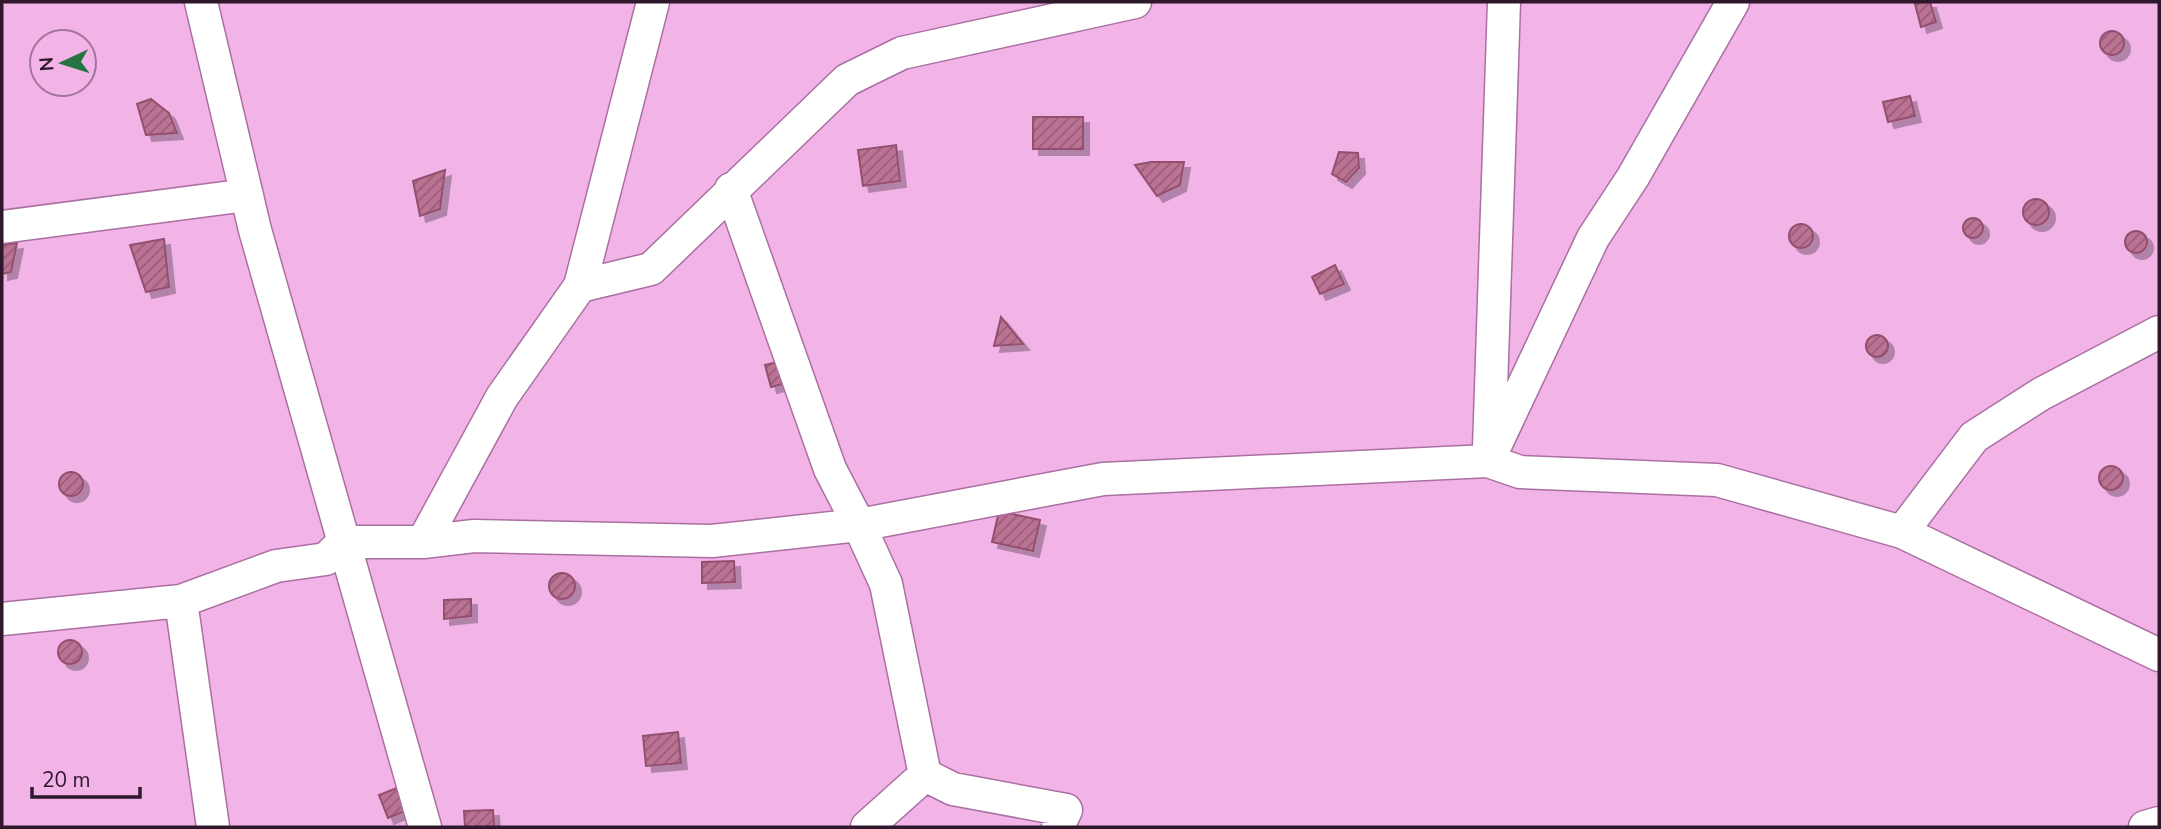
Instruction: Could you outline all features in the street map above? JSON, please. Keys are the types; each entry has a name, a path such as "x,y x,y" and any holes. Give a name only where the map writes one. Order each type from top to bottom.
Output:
{"street":[{"path":"201,2 247,195 425,827"},
{"path":"423,542 502,397 580,286 653,2"},
{"path":"580,286 651,269 847,80 902,53 1135,2"},
{"path":"1488,461 1504,2"},
{"path":"1488,461 1593,238 1633,177 1733,2"},
{"path":"731,189 830,470 886,584 925,775"},
{"path":"2,227 247,195"},
{"path":"1902,532 1974,437 2041,394 2159,332"},
{"path":"2,619 181,601 276,566 326,559 343,541 423,542 474,536 712,541 859,525 1103,479 1488,461 1520,472 1717,480 1902,532 2159,655"},
{"path":"181,601 213,827"},
{"path":"867,827 925,775"},
{"path":"925,775 953,789 1066,810 1058,827"},
{"path":"2145,827 2159,822"}],"building":[{"path":"1930,2 1936,22 1921,27 1915,4"},
{"path":"2112,31 2121,34 2124,43 2121,52 2112,55 2103,52 2100,43 2103,34"},
{"path":"1910,96 1915,116 1888,122 1883,102"},
{"path":"151,99 169,113 177,133 146,135 137,104"},
{"path":"1033,117 1083,117 1083,149 1033,149"},
{"path":"896,145 900,181 863,186 858,150"},
{"path":"1339,152 1358,153 1359,168 1346,182 1332,174"},
{"path":"1184,162 1180,185 1157,196 1135,165"},
{"path":"445,170 440,209 420,216 413,181"},
{"path":"2036,199 2045,203 2049,212 2045,221 2036,225 2027,221 2023,212 2027,203"},
{"path":"1973,218 1980,221 1983,228 1980,235 1973,238 1966,235 1963,228 1966,221"},
{"path":"1801,224 1810,227 1813,236 1810,245 1801,248 1792,245 1789,236 1792,227"},
{"path":"2136,231 2144,234 2147,242 2144,250 2136,253 2128,250 2125,242 2128,234"},
{"path":"164,239 169,287 146,292 130,245"},
{"path":"17,243 11,272 2,274 2,245"},
{"path":"1335,265 1344,284 1320,294 1312,277"},
{"path":"1001,317 1023,344 994,346"},
{"path":"1877,335 1885,338 1888,346 1885,354 1877,357 1869,354 1866,346 1869,338"},
{"path":"786,360 791,382 771,387 765,365"},
{"path":"2111,466 2120,469 2123,478 2120,487 2111,490 2102,487 2099,478 2102,469"},
{"path":"66,472 76,472 83,479 83,489 76,496 66,496 59,489 59,479"},
{"path":"999,511 1040,520 1033,551 992,542"},
{"path":"734,561 735,582 702,583 702,562"},
{"path":"562,573 571,577 575,586 571,595 562,599 553,595 549,586 553,577"},
{"path":"471,599 471,616 444,619 444,600"},
{"path":"70,640 78,644 82,652 78,660 70,664 62,660 58,652 62,644"},
{"path":"678,732 681,763 646,766 643,736"},
{"path":"404,785 413,808 388,818 379,795"},
{"path":"493,810 494,827 465,827 464,811"}]}
